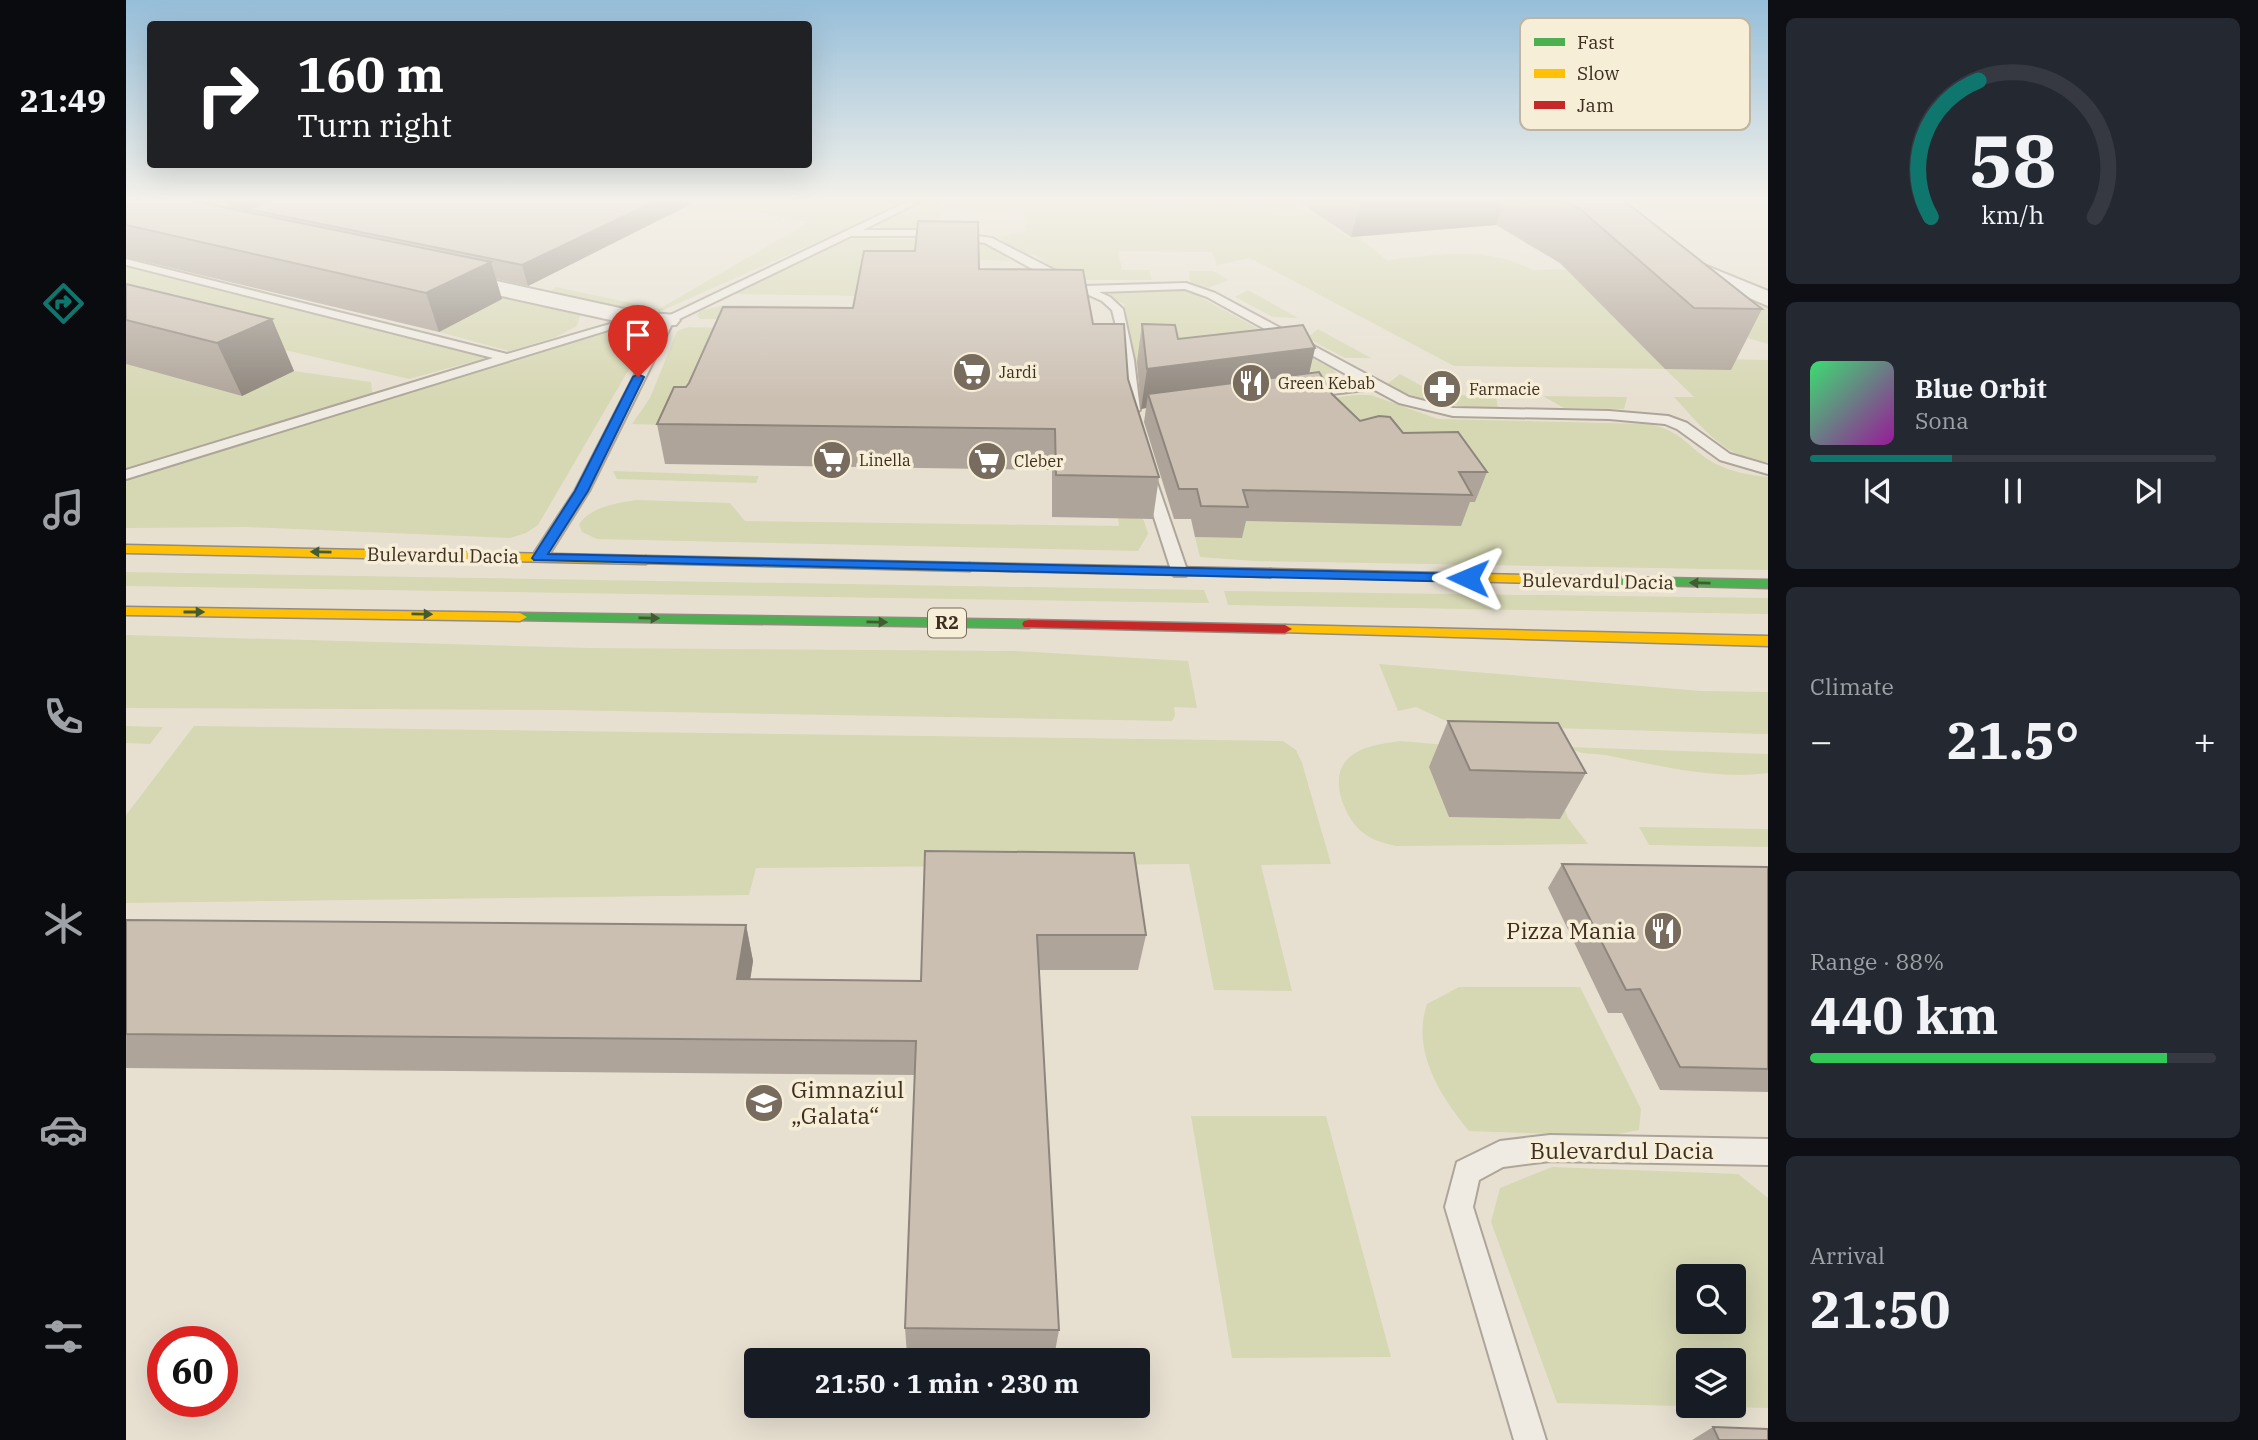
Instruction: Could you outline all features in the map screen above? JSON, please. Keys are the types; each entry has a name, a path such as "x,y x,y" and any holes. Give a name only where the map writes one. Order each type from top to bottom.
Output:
{"main road":[{"name":"Bulevardul Dacia","path":"126,549 1768,584"},
{"name":"R2","path":"126,611 1197,627 1768,641"}],"street":[{"path":"1692,266 1768,299"},
{"path":"426,272 638,319 668,320"}],"lane":[{"path":"143,266 505,357"},
{"path":"539,558 582,491 668,320 780,266"},
{"path":"1036,266 1106,299 1117,309 1129,360 1138,420"},
{"path":"1082,289 1163,285 1202,290 1335,361 1372,385 1404,400 1453,412 1609,415 1668,420 1682,426 1725,457 1768,470"},
{"path":"126,475 505,357 638,319"},
{"path":"1290,397 1372,385"},
{"path":"1146,468 1180,573"},
{"name":"Bulevardul Dacia","path":"1530,1440 1459,1207 1467,1172 1500,1154 1550,1148 1768,1152"}],"green space":[{"path":"331,266 375,266 574,309 580,315 577,326 556,337 509,351 439,332 476,312 315,275 274,292 269,291"},
{"path":"733,266 762,266 654,314 550,292 556,287 659,309"},
{"path":"789,266 958,266 863,296 733,294"},
{"path":"1051,266 1121,266 1122,270 1149,270 1152,280 1080,280 1063,275"},
{"path":"1265,266 1524,266 1533,270 1676,266 1768,304 1768,344 1744,337 1719,359 1768,360 1768,462 1740,455 1715,440 1674,397 1694,397 1665,369 1454,366"},
{"path":"126,267 486,358 409,379 153,319 126,328"},
{"path":"1189,271 1213,271 1229,280 1208,288 1190,283"},
{"path":"1116,290 1191,292 1332,369 1342,378 1332,384 1308,387 1141,391 1124,304 1107,296"},
{"path":"1248,290 1298,318 1273,317 1235,297"},
{"path":"725,305 861,307 858,321 700,319 697,315 700,311"},
{"path":"629,325 653,328 538,525 526,533 510,538 246,527 126,528 126,364 242,396 294,371 371,382 372,391 379,400"},
{"path":"688,327 775,329 693,426 632,424 650,398 677,331"},
{"path":"1318,329 1371,358 1345,358 1307,338"},
{"path":"1400,374 1438,395 1496,396 1498,408 1441,403 1386,385"},
{"path":"1371,395 1438,419 1648,424 1670,431 1720,466 1740,473 1768,477 1768,570 1254,561 1200,557 1195,537 1241,538 1237,520 1313,400"},
{"path":"1543,396 1627,397 1624,409 1564,408"},
{"path":"613,471 759,476 756,483 617,479"},
{"path":"636,500 730,503 745,521 1119,526 1118,518 1139,514 1148,534 1138,551 597,539 582,532 579,524 591,513 604,507"},
{"path":"126,572 1204,590 1209,603 126,586"},
{"path":"1224,591 1768,598 1768,614 1228,605"},
{"path":"126,635 590,648 1015,651 1188,661 1197,708 1174,707 1175,716 1172,721 557,710 126,708"},
{"path":"1379,664 1701,691 1768,692 1768,734 1478,726 1444,720 1416,707 1398,711"},
{"path":"126,726 163,727 150,744 126,743"},
{"path":"194,726 1283,741 1296,750 1302,763 1331,864 1261,865 1292,991 1214,990 1189,864 756,868 749,895 126,903 126,815"},
{"path":"1400,741 1447,745 1555,783 1568,818 1588,844 1396,846 1369,837 1355,825 1345,808 1339,788 1341,770 1356,752"},
{"path":"1568,747 1768,754 1768,773 1729,775 1689,771 1584,753"},
{"path":"1639,827 1768,829 1768,847 1649,845"},
{"path":"1459,987 1580,987 1641,1109 1639,1130 1608,1136 1469,1131 1448,1103 1431,1072 1423,1038 1427,1004"},
{"path":"1191,1116 1326,1116 1391,1357 1232,1358"},
{"path":"1552,1167 1738,1174 1768,1198 1768,1408 1746,1407 1746,1348 1676,1348 1676,1406 1557,1403 1491,1222 1500,1188"}],"building":[{"path":"308,266 482,266 426,293"},
{"path":"861,266 1083,270 1093,324 1124,324 1128,379 1159,477 1056,475 1055,429 657,424 674,387 686,387 689,383 723,307 853,308"},
{"path":"1646,266 1708,266 1762,309 1694,308"},
{"path":"126,284 272,319 217,343 126,320"},
{"path":"1142,324 1175,325 1178,339 1303,325 1315,348 1147,369"},
{"path":"1319,372 1332,394 1360,421 1379,416 1390,417 1403,433 1458,432 1487,472 1459,472 1472,495 1243,490 1248,507 1201,506 1197,489 1179,489 1148,394"},
{"path":"1448,721 1558,723 1586,773 1470,770"},
{"path":"925,851 1134,853 1146,935 1037,935 1059,1330 905,1328 916,1041 126,1034 126,920 746,925 737,979 921,981"},
{"path":"1562,864 1768,867 1768,1069 1680,1067 1640,989 1626,990"},
{"path":"1713,1427 1768,1429 1768,1440 1719,1440"}],"traffic: fast":[{"path":"646,560 970,567"},
{"path":"1612,581 1768,584"},
{"path":"520,617 1029,624"}],"traffic: slow":[{"path":"126,549 646,560"},
{"path":"1271,573 1612,581"},
{"path":"126,611 520,617"},
{"path":"1285,629 1768,641"}],"traffic: jam":[{"path":"970,567 1271,573"},
{"path":"1029,624 1285,629"}],"place":[{"name":"Jardi","path":"972,372"},
{"name":"Green Kebab","path":"1251,383"},
{"name":"Farmacie","path":"1442,389"},
{"name":"Linella","path":"832,460"},
{"name":"Cleber","path":"987,461"},
{"name":"Pizza Mania","path":"1663,931"},
{"name":"Gimnaziul „Galata“","path":"764,1103"}],"route":[{"path":"638,377 582,491 539,558 1468,578"}]}
